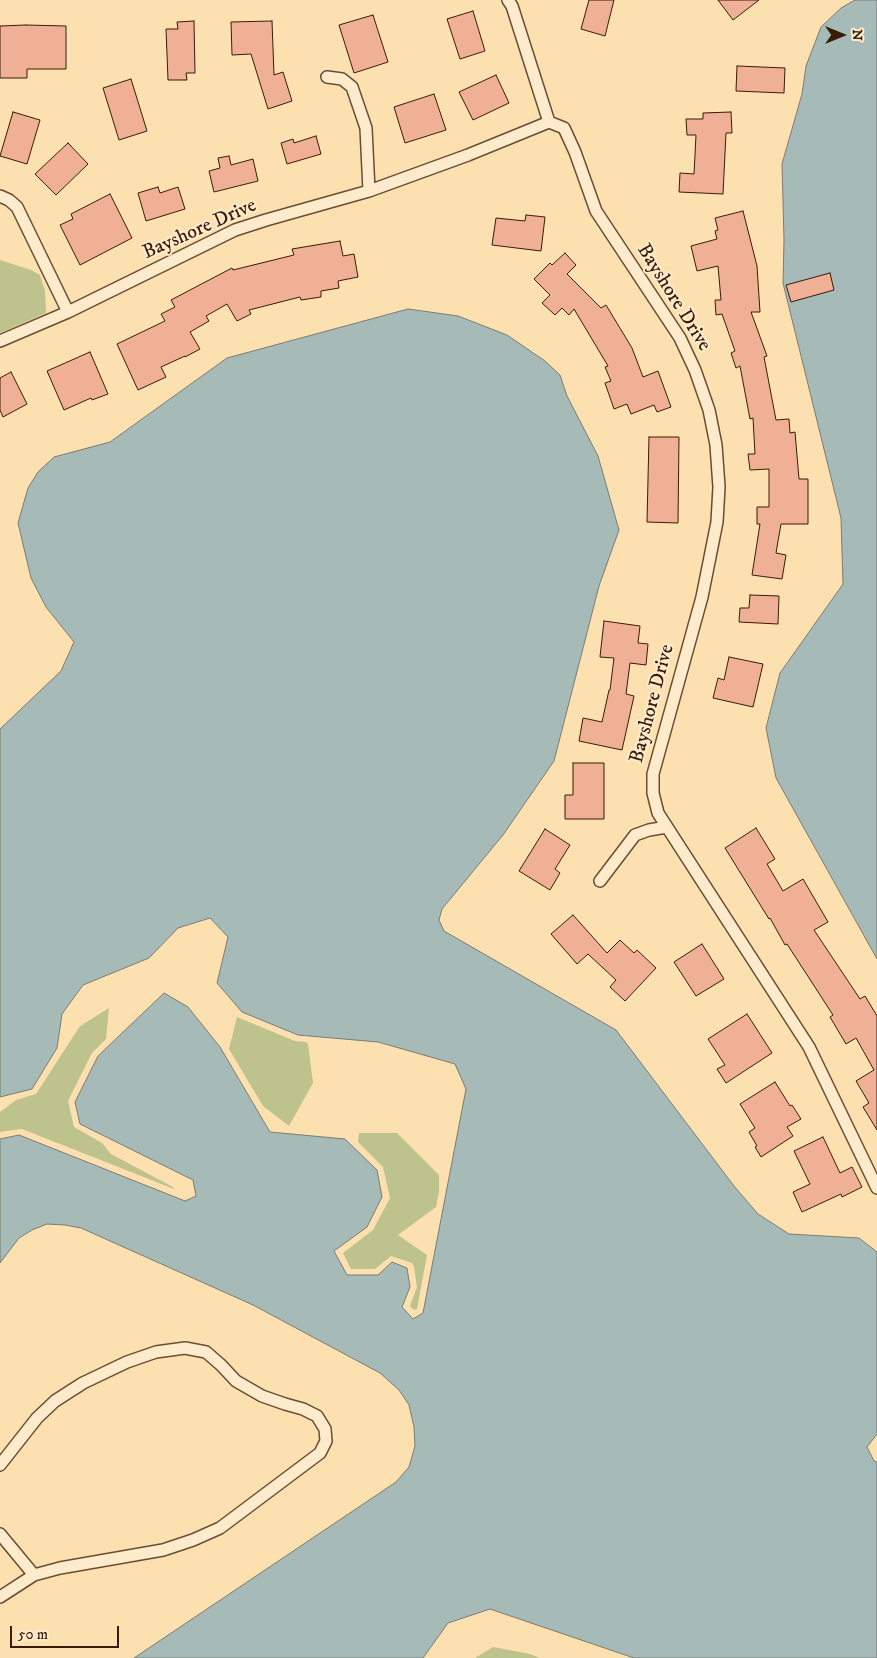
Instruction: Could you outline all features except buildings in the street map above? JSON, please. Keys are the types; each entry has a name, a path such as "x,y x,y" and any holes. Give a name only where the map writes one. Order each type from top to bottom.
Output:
{"street":[{"path":"508,0 512,6 549,122"},
{"path":"327,77 342,80 352,87 366,128 368,191"},
{"name":"Bayshore Drive","path":"0,341 68,312 235,230 368,191 468,155 549,122 564,128 575,152 596,211 680,338 695,370 709,410 716,445 719,487 717,522 702,597 653,774 653,793 658,813 809,1047 877,1188"},
{"path":"0,196 9,200 17,207 68,312"},
{"path":"600,881 635,835 667,827"},
{"path":"0,1465 37,1418 55,1401 83,1383 127,1362 156,1352 185,1348 206,1352 236,1381 262,1396 303,1409 317,1416 325,1429 326,1441 320,1453 220,1528 163,1550 60,1568 34,1575 0,1597"},
{"path":"0,1534 34,1575"}],"green space":[{"path":"0,260 31,270 40,275 45,291 46,313 0,333"},
{"path":"109,1008 106,1039 92,1053 68,1101 74,1127 102,1143 111,1154 174,1189 22,1129 0,1132 0,1112 16,1100 36,1094 80,1026"},
{"path":"237,1017 295,1041 308,1044 313,1083 289,1126 263,1106 229,1049"},
{"path":"359,1133 397,1133 439,1175 439,1192 436,1207 398,1235 427,1255 417,1309 414,1310 410,1306 417,1287 412,1263 391,1256 375,1269 351,1269 343,1253 373,1230 390,1198 383,1167 358,1142"},
{"path":"493,1647 530,1654 540,1658 475,1658"}],"shaded area":[{"path":"855,0 877,0 877,959 776,778 766,728 780,673 843,584 841,518 783,283 782,164 802,94 806,66 821,27 841,8"},
{"path":"408,309 458,316 507,335 545,361 560,375 567,396 598,456 619,530 599,586 554,761 503,835 442,909 439,920 444,931 616,1030 734,1186 758,1214 789,1234 859,1238 877,1252 877,1434 867,1447 874,1461 877,1462 877,1658 634,1658 490,1609 448,1623 423,1658 134,1658 396,1482 409,1467 415,1446 414,1427 409,1405 399,1390 380,1373 253,1305 81,1228 47,1224 32,1230 19,1238 0,1263 0,1139 19,1135 185,1201 196,1196 193,1180 80,1124 75,1102 98,1056 164,993 188,1007 220,1047 270,1132 345,1139 377,1170 382,1197 367,1227 334,1251 347,1275 378,1275 392,1262 407,1268 410,1287 402,1307 413,1319 423,1313 466,1089 455,1064 378,1042 298,1035 242,1012 217,983 228,937 210,918 178,928 149,958 83,985 62,1014 57,1048 32,1089 0,1097 0,729 61,671 74,642 46,607 31,578 18,523 28,488 38,472 54,457 110,442 227,358"}]}
